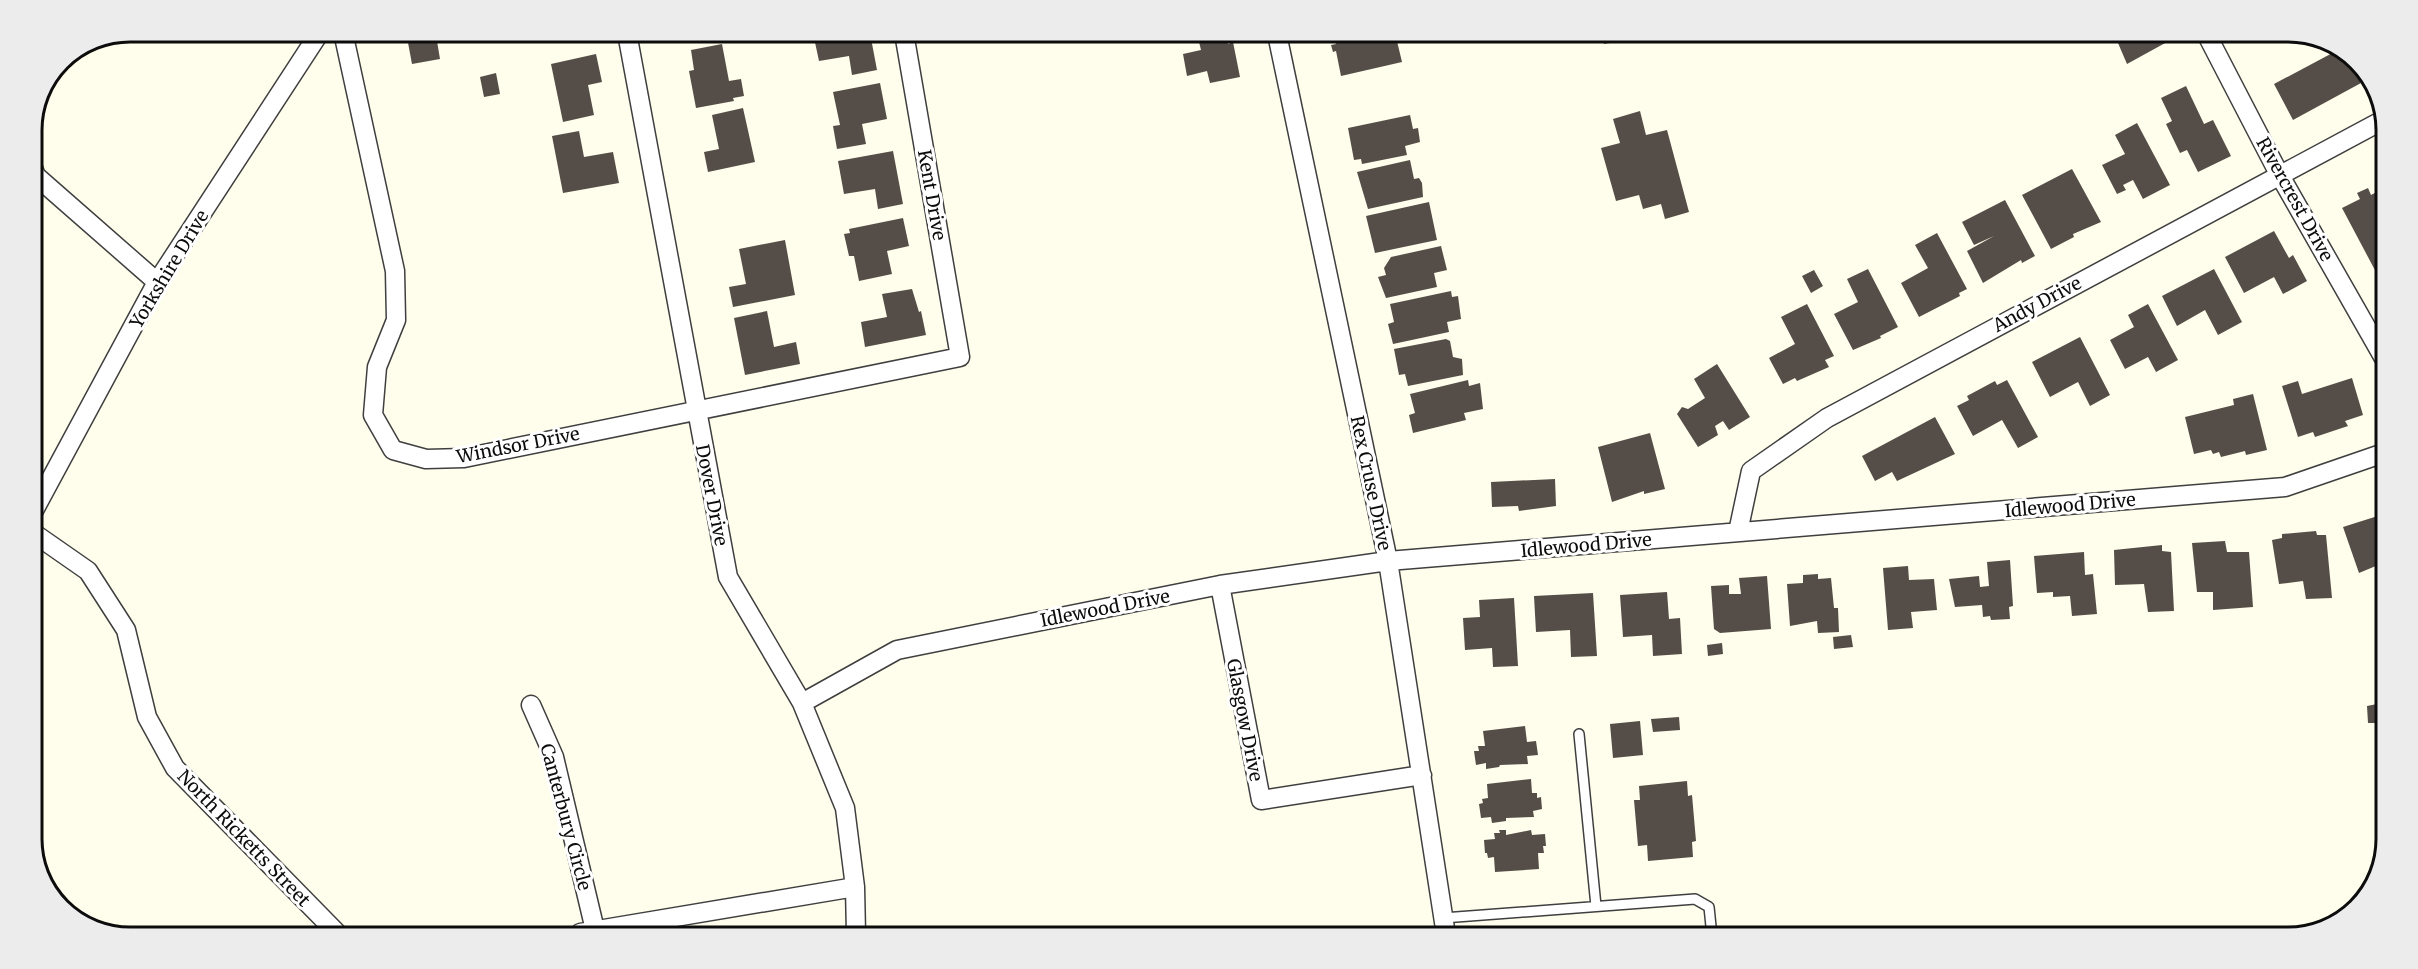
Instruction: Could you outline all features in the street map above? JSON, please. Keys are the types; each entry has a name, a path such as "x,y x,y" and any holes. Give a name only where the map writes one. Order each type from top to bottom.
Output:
{"street":[{"name":"Yorkshire Drive","path":"42,495 157,282 313,42"},
{"name":"Windsor Drive","path":"345,42 394,271 396,320 377,367 373,415 393,450 426,459 464,458 695,409 960,357"},
{"name":"Dover Drive","path":"629,42 728,577 802,703 845,808 855,887 856,927"},
{"name":"Kent Drive","path":"906,42 960,357"},
{"name":"Rex Cruse Drive","path":"1279,42 1388,561 1444,927"},
{"name":"Rivercrest Drive","path":"2211,42 2279,174 2376,344"},
{"name":"Andy Drive","path":"1738,532 1751,471 1827,417 2376,124"},
{"path":"42,181 157,282"},
{"name":"Idlewood Drive","path":"802,703 897,650 1220,585 1388,561 2284,487 2376,456"},
{"name":"North Ricketts Street","path":"42,539 88,572 126,630 147,717 175,768 331,927"},
{"name":"Glasgow Drive","path":"1220,585 1261,800 1422,775"},
{"name":"Canterbury Circle","path":"531,705 554,757 586,927"},
{"path":"617,927 855,887"}],"lane":[{"path":"1580,734 1596,906"},
{"path":"1444,927 1596,906 1695,899 1709,907 1711,927"}],"building":[{"path":"408,42 437,42 440,59 412,64"},
{"path":"815,42 872,42 877,70 852,75 849,56 819,61"},
{"path":"1199,42 1228,42 1228,44 1233,42 1240,77 1210,83 1207,71 1187,76 1183,54 1201,50"},
{"path":"1335,42 1397,42 1402,62 1341,76 1336,51 1333,52 1331,45 1336,44"},
{"path":"2118,42 2167,42 2127,64"},
{"path":"722,44 729,81 741,79 744,96 733,98 734,101 696,108 689,71 694,70 691,50"},
{"path":"596,54 602,82 588,85 594,115 563,122 551,64"},
{"path":"2331,54 2346,64 2361,83 2293,120 2274,84"},
{"path":"496,73 500,94 484,97 480,77"},
{"path":"880,83 887,119 862,124 866,144 837,149 833,126 840,125 833,92"},
{"path":"2186,86 2204,124 2213,120 2231,156 2198,172 2187,150 2180,153 2166,124 2172,121 2161,98"},
{"path":"743,108 755,162 708,172 704,152 719,149 712,115"},
{"path":"1640,111 1646,135 1667,130 1689,212 1665,219 1661,204 1643,209 1639,195 1616,201 1601,148 1620,143 1613,119"},
{"path":"1410,115 1413,129 1418,128 1420,142 1405,146 1407,155 1362,164 1361,159 1354,160 1348,128"},
{"path":"2137,123 2170,185 2143,199 2133,180 2123,185 2126,190 2117,194 2102,165 2125,154 2115,135"},
{"path":"579,131 584,157 613,152 619,183 563,193 552,136"},
{"path":"893,151 903,204 878,209 875,189 844,194 838,161"},
{"path":"1410,160 1414,179 1419,178 1422,183 1423,197 1368,209 1357,172"},
{"path":"2072,169 2101,222 2073,234 2074,237 2051,249 2022,195"},
{"path":"2368,188 2371,195 2376,192 2376,272 2342,208 2360,199 2357,193"},
{"path":"2005,200 2035,256 2022,263 2021,260 1983,283 1967,251 1994,236 1974,245 1962,222"},
{"path":"1429,202 1437,240 1375,253 1366,216"},
{"path":"903,218 909,246 887,251 892,274 859,281 854,256 849,256 844,234 850,233 849,229"},
{"path":"2274,231 2289,258 2293,255 2307,281 2283,294 2274,277 2244,293 2225,257"},
{"path":"1937,233 1967,289 1959,293 1960,296 1919,317 1901,283 1928,268 1915,245"},
{"path":"785,240 795,295 733,307 729,287 746,284 739,249"},
{"path":"1441,246 1447,270 1434,273 1437,287 1386,298 1378,277 1386,275 1384,268 1391,257"},
{"path":"1868,269 1898,327 1880,336 1881,338 1853,350 1834,314 1858,302 1847,279"},
{"path":"2214,269 2242,322 2218,335 2205,310 2177,326 2162,296"},
{"path":"1814,270 1823,286 1811,293 1802,276"},
{"path":"912,289 919,312 921,311 926,335 865,347 861,322 887,317 882,294"},
{"path":"1451,291 1452,297 1458,296 1461,319 1447,322 1449,332 1393,344 1388,324 1394,322 1390,304"},
{"path":"1807,304 1834,356 1825,360 1829,367 1797,381 1795,378 1783,384 1769,358 1795,344 1781,317"},
{"path":"2148,304 2178,360 2156,372 2148,357 2125,369 2110,340 2134,327 2128,315"},
{"path":"767,311 774,347 796,342 800,364 745,375 734,318"},
{"path":"2080,337 2110,395 2090,406 2078,382 2050,397 2032,362"},
{"path":"1446,339 1450,341 1453,357 1462,359 1463,375 1408,386 1405,374 1399,375 1394,349"},
{"path":"1717,364 1750,417 1729,430 1723,421 1715,426 1718,435 1698,447 1677,414 1682,407 1688,409 1705,398 1694,379"},
{"path":"2352,378 2363,415 2345,421 2348,426 2315,437 2313,432 2298,437 2282,386 2298,381 2302,394"},
{"path":"1468,380 1469,386 1480,383 1483,409 1464,413 1466,420 1413,433 1409,415 1415,413 1410,394"},
{"path":"2007,380 2038,437 2018,448 2002,420 1973,436 1957,406 1969,400 1967,396 1995,381 1997,385"},
{"path":"2253,394 2267,450 2246,455 2245,451 2221,457 2219,452 2213,454 2211,450 2194,454 2185,417 2234,405 2233,399"},
{"path":"1935,417 1955,454 1897,481 1892,472 1875,481 1862,456"},
{"path":"1650,433 1665,489 1644,494 1644,491 1612,502 1598,447"},
{"path":"1555,479 1556,506 1519,511 1518,506 1492,507 1491,482"},
{"path":"2376,517 2376,566 2359,573 2343,527"},
{"path":"2316,531 2317,535 2326,535 2332,598 2306,599 2303,581 2279,584 2272,540 2282,538 2282,534"},
{"path":"2225,541 2227,552 2249,552 2253,607 2213,610 2213,592 2197,592 2192,543"},
{"path":"2162,545 2162,551 2171,552 2174,611 2148,612 2144,584 2115,585 2114,550"},
{"path":"2084,552 2085,575 2093,574 2097,614 2072,616 2070,596 2053,597 2053,592 2037,593 2034,556"},
{"path":"2010,560 2013,606 2009,607 2010,619 1991,620 1990,616 1983,617 1982,605 1955,607 1949,579 1979,576 1980,587 1989,586 1987,562"},
{"path":"1908,566 1909,580 1934,579 1937,610 1911,612 1913,628 1888,630 1883,568"},
{"path":"1818,574 1818,579 1831,578 1834,608 1838,608 1839,632 1818,633 1817,621 1790,626 1787,584 1803,583 1803,575"},
{"path":"1767,576 1771,629 1720,633 1714,629 1711,586 1729,585 1729,594 1741,594 1739,578"},
{"path":"1667,592 1669,619 1680,618 1682,654 1653,656 1652,635 1623,637 1620,595"},
{"path":"1593,593 1597,656 1571,657 1570,630 1536,632 1534,596"},
{"path":"1514,598 1518,666 1493,667 1492,648 1465,650 1463,618 1480,617 1479,600"},
{"path":"1851,635 1853,647 1834,649 1833,637"},
{"path":"1722,643 1723,654 1708,656 1707,645"},
{"path":"2376,704 2376,723 2368,723 2367,706"},
{"path":"1679,717 1680,730 1653,732 1651,719"},
{"path":"1640,721 1643,755 1613,758 1610,724"},
{"path":"1525,726 1527,742 1536,741 1538,755 1527,756 1528,764 1500,765 1486,769 1486,763 1476,765 1474,751 1479,751 1478,746 1485,746 1483,731"},
{"path":"1531,779 1532,793 1537,793 1537,798 1541,797 1542,809 1533,811 1534,817 1506,818 1506,821 1492,823 1491,817 1481,818 1479,804 1483,803 1482,799 1488,798 1487,784"},
{"path":"1687,781 1688,796 1692,795 1696,841 1692,842 1693,857 1648,861 1647,845 1638,846 1634,800 1640,800 1639,786"},
{"path":"1499,830 1506,830 1506,835 1531,830 1532,835 1545,834 1544,853 1538,853 1539,869 1495,872 1494,857 1488,858 1485,853 1484,840 1495,839 1494,833 1500,833"}]}
